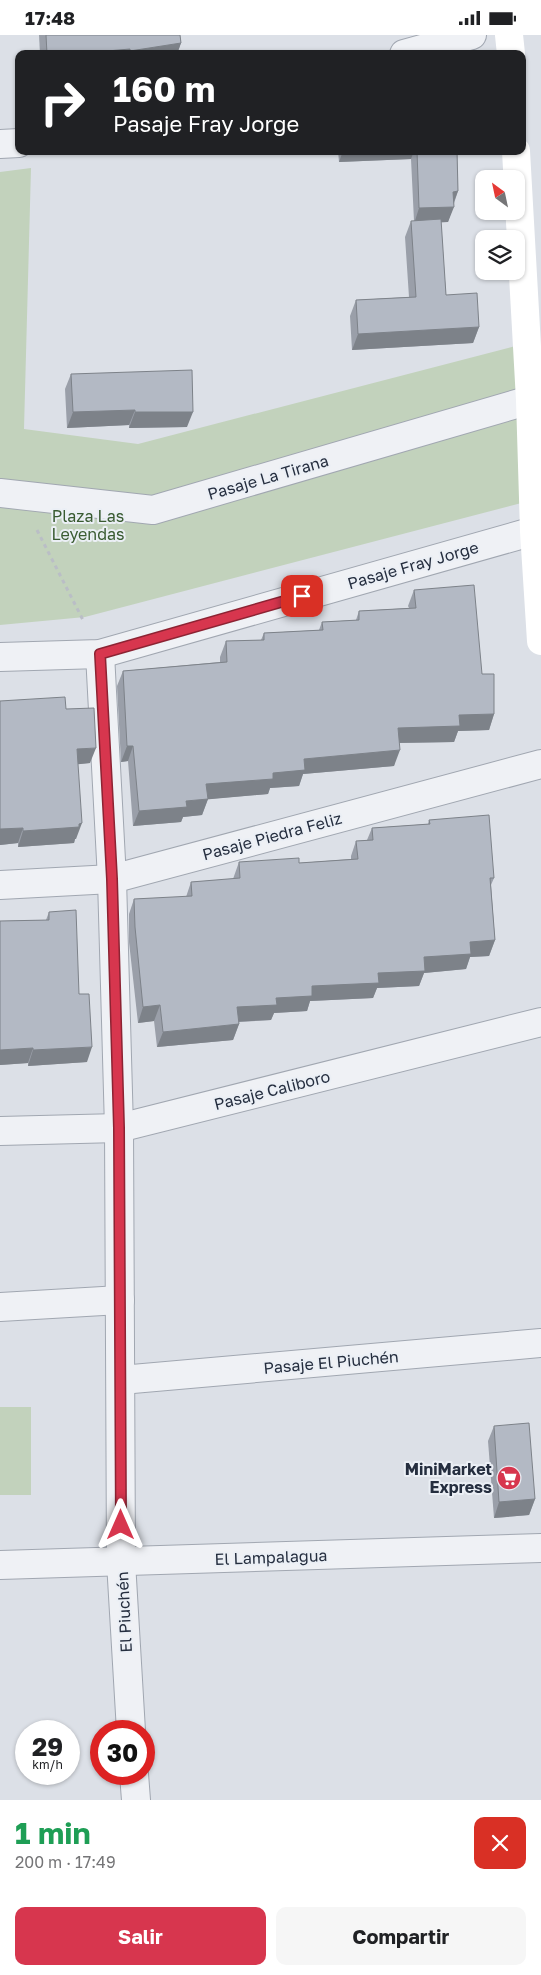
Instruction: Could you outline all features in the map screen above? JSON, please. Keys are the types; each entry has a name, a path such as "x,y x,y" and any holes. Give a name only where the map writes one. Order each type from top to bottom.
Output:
{"main road":[{"path":"510,35 510,50"},
{"path":"516,155 541,641"}],"street":[{"path":"418,50 472,35"},
{"path":"0,144 15,143"},
{"name":"Pasaje La Tirana","path":"10,495 153,509 530,400"},
{"name":"Pasaje Fray Jorge","path":"0,657 100,654 534,531"},
{"name":"El Piuchén","path":"100,654 112,879 119,1128 121,1562 130,1720"},
{"name":"Pasaje Piedra Feliz","path":"0,885 112,879 541,764"},
{"name":"Pasaje Caliboro","path":"0,1131 119,1128 541,1022"},
{"path":"0,1307 120,1300"},
{"name":"Pasaje El Piuchén","path":"120,1380 541,1343"},
{"name":"El Lampalagua","path":"0,1565 541,1548"},
{"path":"135,1785 136,1800"}],"path":[{"path":"10,495 100,654"}],"green space":[{"name":"Plaza Las Leyendas","path":"31,168 24,429 138,444 527,343 533,500 85,617 0,625 0,172"},
{"path":"0,1407 31,1407 31,1495 0,1495"}],"building":[{"path":"46,35 180,35 181,43 136,50 47,50"},
{"path":"417,155 457,155 458,191 453,192 454,207 419,208"},
{"path":"441,219 446,295 477,293 479,327 358,334 356,300 416,297 411,221"},
{"path":"192,370 193,412 135,412 135,410 73,412 71,374"},
{"path":"474,585 482,674 494,674 494,714 459,715 460,726 398,728 400,750 304,759 305,770 273,773 273,779 206,784 208,799 186,801 187,807 139,811 133,746 127,746 123,671 227,662 226,641 264,640 264,633 323,630 322,622 359,620 359,611 416,608 414,590"},
{"path":"65,697 66,709 94,708 96,748 77,749 82,823 79,824 79,827 23,831 23,828 0,829 0,701"},
{"path":"489,815 494,878 490,878 495,940 470,942 471,954 424,957 425,971 378,973 379,983 312,986 312,996 276,998 277,1005 237,1007 239,1024 163,1032 160,1005 143,1007 134,899 192,896 191,882 240,878 239,862 299,858 299,863 358,859 356,841 373,840 372,828 430,824 429,820"},
{"path":"76,910 79,994 89,994 92,1047 0,1050 0,921 49,920 49,912"},
{"name":"MiniMarket Express","path":"529,1423 535,1499 499,1502 494,1426"}],"place":[{"name":"MiniMarket Express","path":"509,1478"}],"route":[{"path":"121,1525 119,1128 112,879 100,654 302,596"}]}
